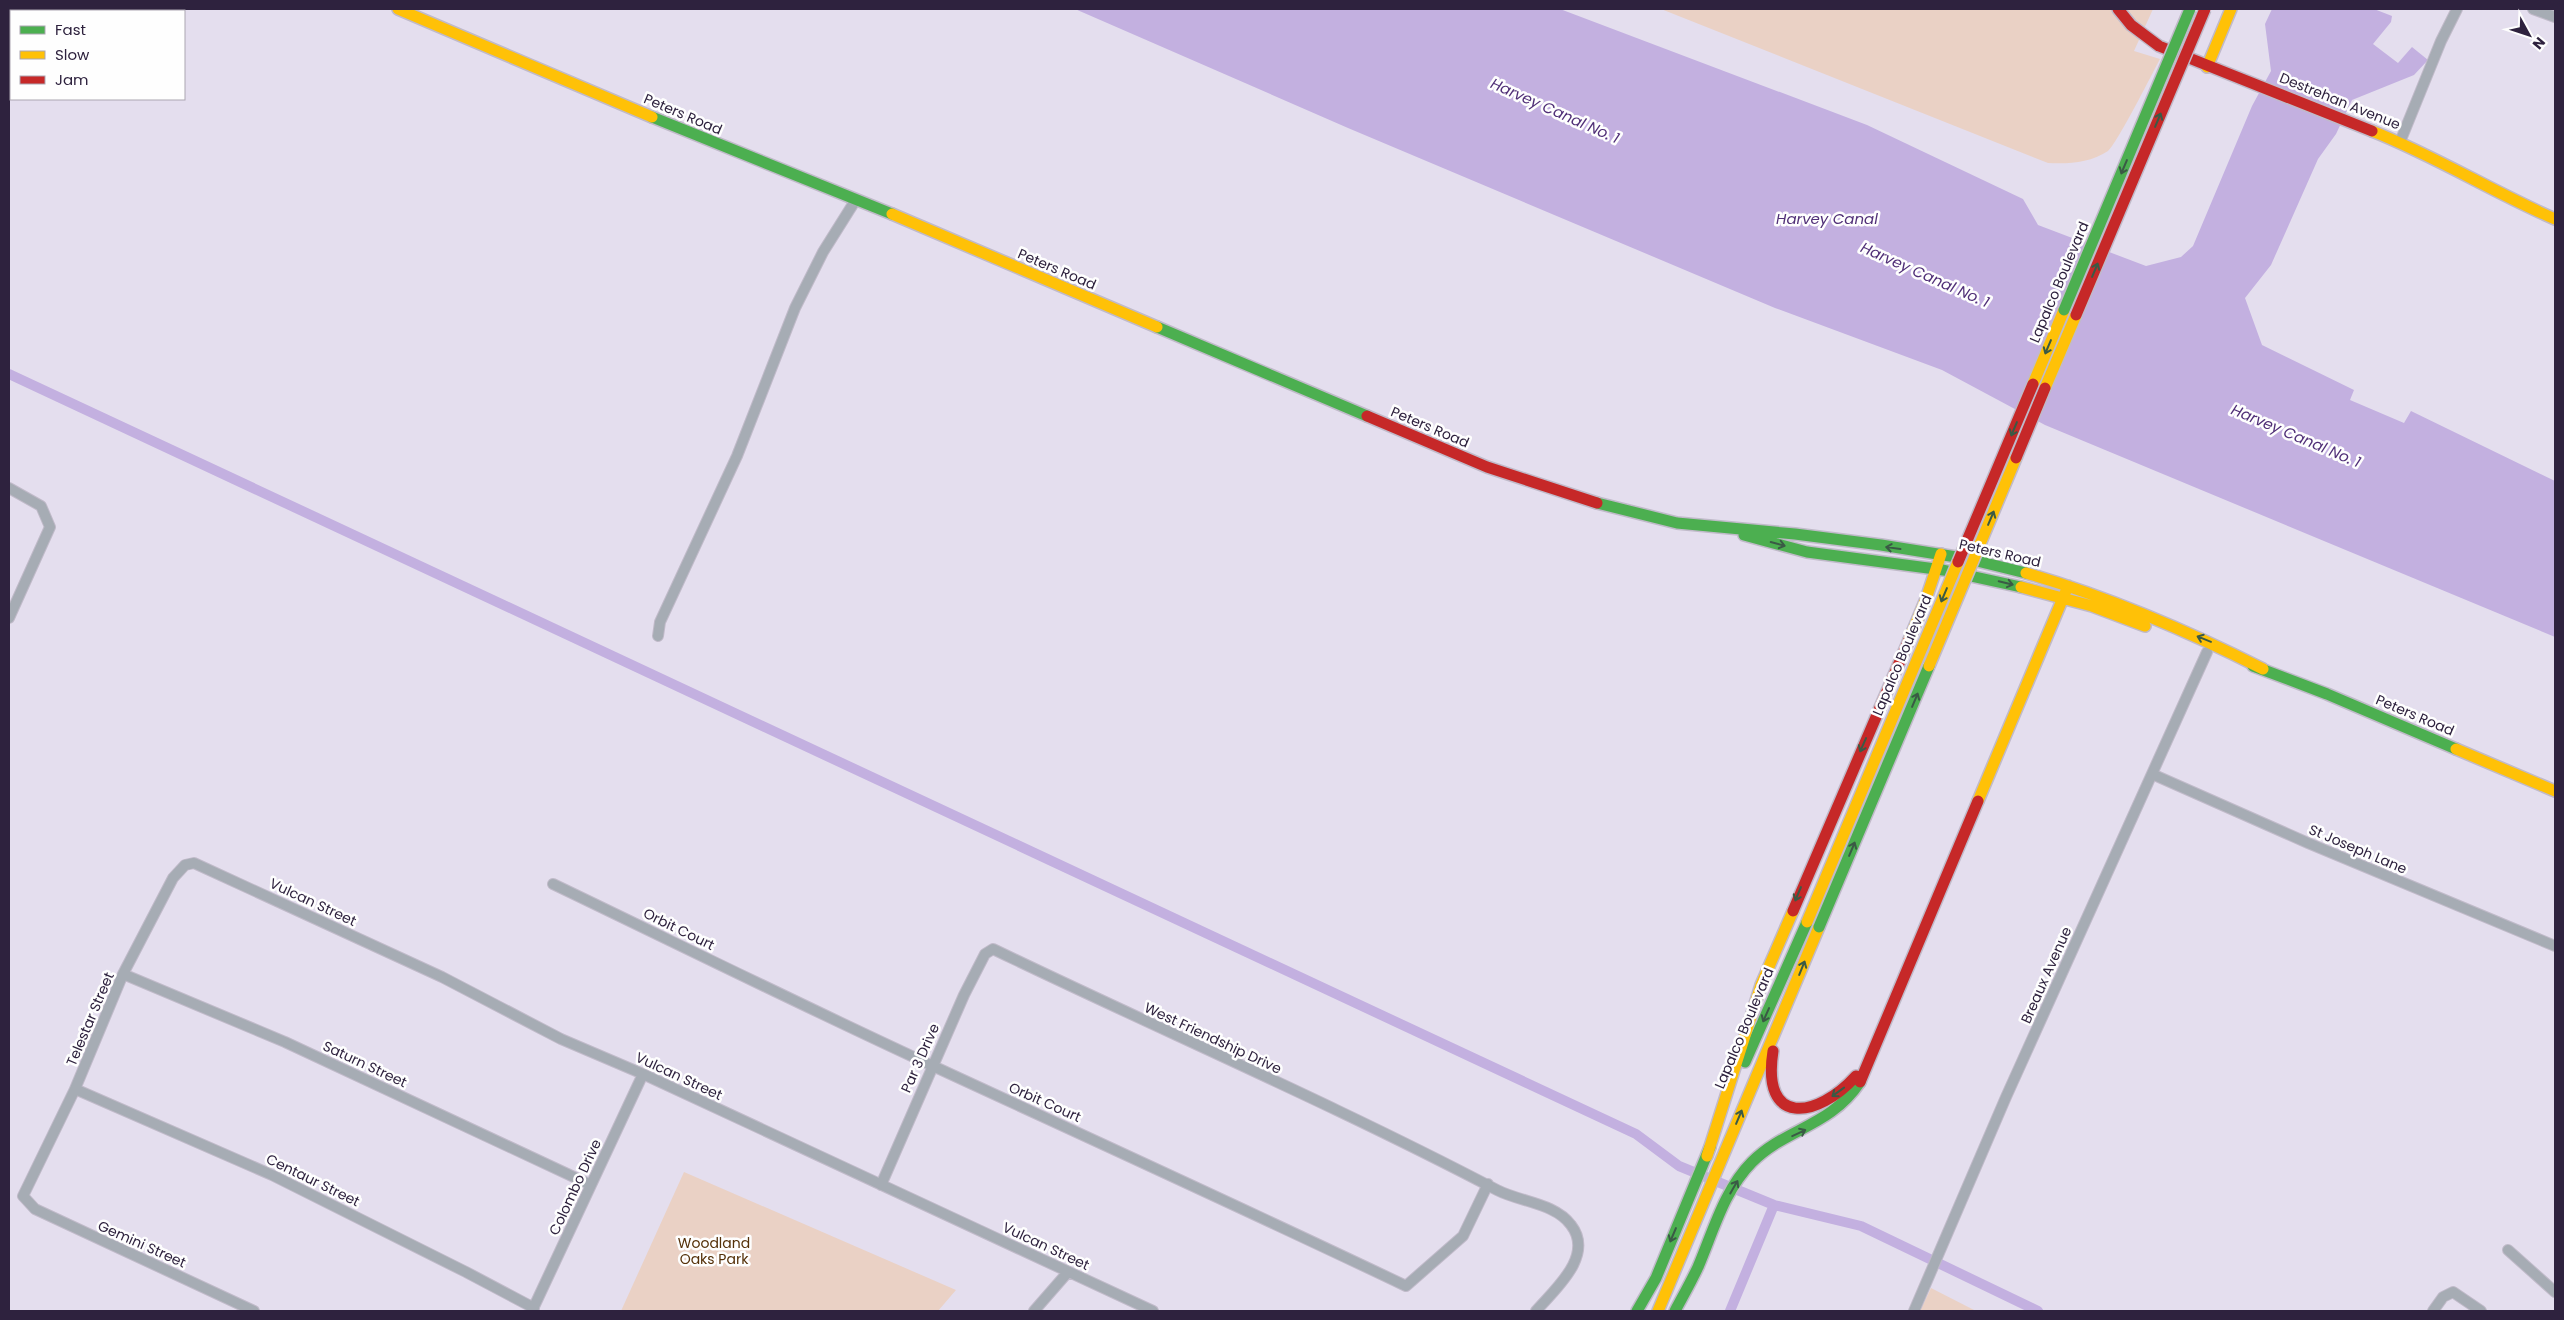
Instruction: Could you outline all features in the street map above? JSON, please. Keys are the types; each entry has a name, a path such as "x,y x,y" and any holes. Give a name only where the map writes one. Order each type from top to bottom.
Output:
{"main road":[{"name":"Peters Road","path":"398,9 716,145 855,201 1487,467 1584,500 1658,519 1697,526 1762,530 1941,554 1991,564 2068,586 2216,644 2263,669 2555,791"},
{"name":"Destrehan Avenue","path":"2118,9 2131,25 2153,43 2400,142 2506,198 2555,219"},
{"name":"Lapalco Boulevard","path":"1637,1311 1656,1278 2190,9"},
{"name":"Lapalco Boulevard","path":"1658,1311 2205,9"},
{"path":"2208,66 2231,9"},
{"name":"Peters Road","path":"1714,527 1807,552 1937,569 2003,582 2092,606 2207,652 2263,669"},
{"path":"1707,1156 1761,985 1937,569 1941,554"},
{"path":"1675,1311 1696,1273 1724,1205 1745,1171 1774,1145 1818,1124 1834,1113 1859,1085 2068,586"},
{"path":"1776,1032 1771,1066 1772,1086 1779,1099 1794,1108 1807,1109 1831,1098 1853,1080 1871,1056"}],"street":[{"path":"2400,142 2441,41 2457,9"},
{"path":"2533,9 2555,17"},
{"path":"658,636 660,622 737,456 795,308 823,252 855,201"},
{"path":"9,488 41,506 50,527 9,618"},
{"name":"Breaux Avenue","path":"1914,1311 2006,1098 2207,652"},
{"name":"St Joseph Lane","path":"2152,774 2308,843 2555,946"},
{"name":"Telestar Street","path":"24,1196 74,1089 123,974 173,878 185,865 194,863"},
{"name":"Vulcan Street","path":"194,863 442,977 560,1039 644,1074 1154,1311"},
{"name":"Orbit Court","path":"553,884 931,1066 1190,1183 1291,1233 1340,1253 1406,1286 1463,1236 1488,1184"},
{"name":"Par 3 Drive","path":"881,1185 931,1066 985,954 994,949"},
{"name":"West Friendship Drive","path":"994,949 1421,1151 1488,1184 1498,1191 1550,1209 1571,1225 1579,1242 1577,1260 1536,1311"},
{"name":"Saturn Street","path":"123,974 285,1042 591,1185"},
{"name":"Colombo Drive","path":"533,1310 644,1074"},
{"name":"Centaur Street","path":"74,1089 272,1175 466,1272 533,1310"},
{"name":"Gemini Street","path":"24,1196 35,1209 254,1311"},
{"path":"2508,1250 2555,1292"},
{"path":"1034,1311 1068,1272"},
{"path":"2433,1311 2443,1297 2453,1292 2481,1311"}],"green space":[{"path":"1661,9 2153,9 2134,51 2160,59 2126,123 2108,151 2094,158 2079,162 2048,163"},
{"name":"Woodland Oaks Park","path":"684,1172 956,1290 938,1311 621,1311"},
{"path":"1931,1288 1976,1311 1920,1311"}],"water":[{"name":"Harvey Canal","path":"1075,9 1560,9 1867,125 2023,199 2038,225 2146,266 2181,257 2193,246 2252,106 2271,71 2265,24 2272,9 2374,9 2392,16 2391,22 2373,44 2398,63 2412,47 2428,60 2414,75 2352,100 2336,134 2318,159 2271,265 2245,298 2262,345 2354,390 2350,400 2404,423 2411,411 2555,481 2555,637 2045,425 1942,370 1775,308 1348,128"}],"waterway":[{"path":"9,374 1636,1134 1679,1166 1774,1205 1861,1226 2038,1311"},
{"path":"1730,1311 1774,1205"}],"traffic: fast":[{"path":"2064,310 2190,9"},
{"path":"652,117 892,214"},
{"path":"1157,327 1367,416"},
{"path":"1597,503 1677,523 1795,534 1881,545 1969,559 2026,573"},
{"path":"1744,535 1807,552 1943,570 2021,587"},
{"path":"1819,927 1929,666"},
{"path":"2253,666 2327,694 2456,749"},
{"path":"1745,1062 1807,922"},
{"path":"1675,1311 1698,1267 1727,1198 1742,1173 1752,1162 1779,1141 1835,1109 1860,1082"},
{"path":"1637,1311 1656,1278 1710,1147"}],"traffic: slow":[{"path":"398,9 652,117"},
{"path":"2207,67 2231,9"},
{"path":"2372,131 2555,219"},
{"path":"892,214 1157,327"},
{"path":"2033,384 2064,310"},
{"path":"2045,388 2076,315"},
{"path":"1929,666 2016,458"},
{"path":"1909,640 1926,599 1941,554"},
{"path":"1807,922 1958,562"},
{"path":"2026,573 2057,582 2146,615 2263,669"},
{"path":"1978,801 2068,586"},
{"path":"2021,587 2092,606 2145,626"},
{"path":"2456,749 2555,791"},
{"path":"1707,1156 1761,985 1793,911"},
{"path":"1658,1311 1819,927"}],"traffic: jam":[{"path":"2118,9 2131,25 2159,46 2372,131"},
{"path":"2076,315 2205,9"},
{"path":"1958,562 2033,384"},
{"path":"2016,458 2045,388"},
{"path":"1367,416 1487,467 1597,503"},
{"path":"1793,911 1909,640"},
{"path":"1860,1082 1978,801"},
{"path":"1773,1051 1772,1076 1775,1093 1784,1104 1795,1108 1809,1107 1825,1101 1856,1076"}],"water label":[{"name":"Harvey Canal No. 1","path":"1555,111"},
{"name":"Harvey Canal No. 1","path":"1925,275"},
{"name":"Harvey Canal No. 1","path":"2296,436"}]}
